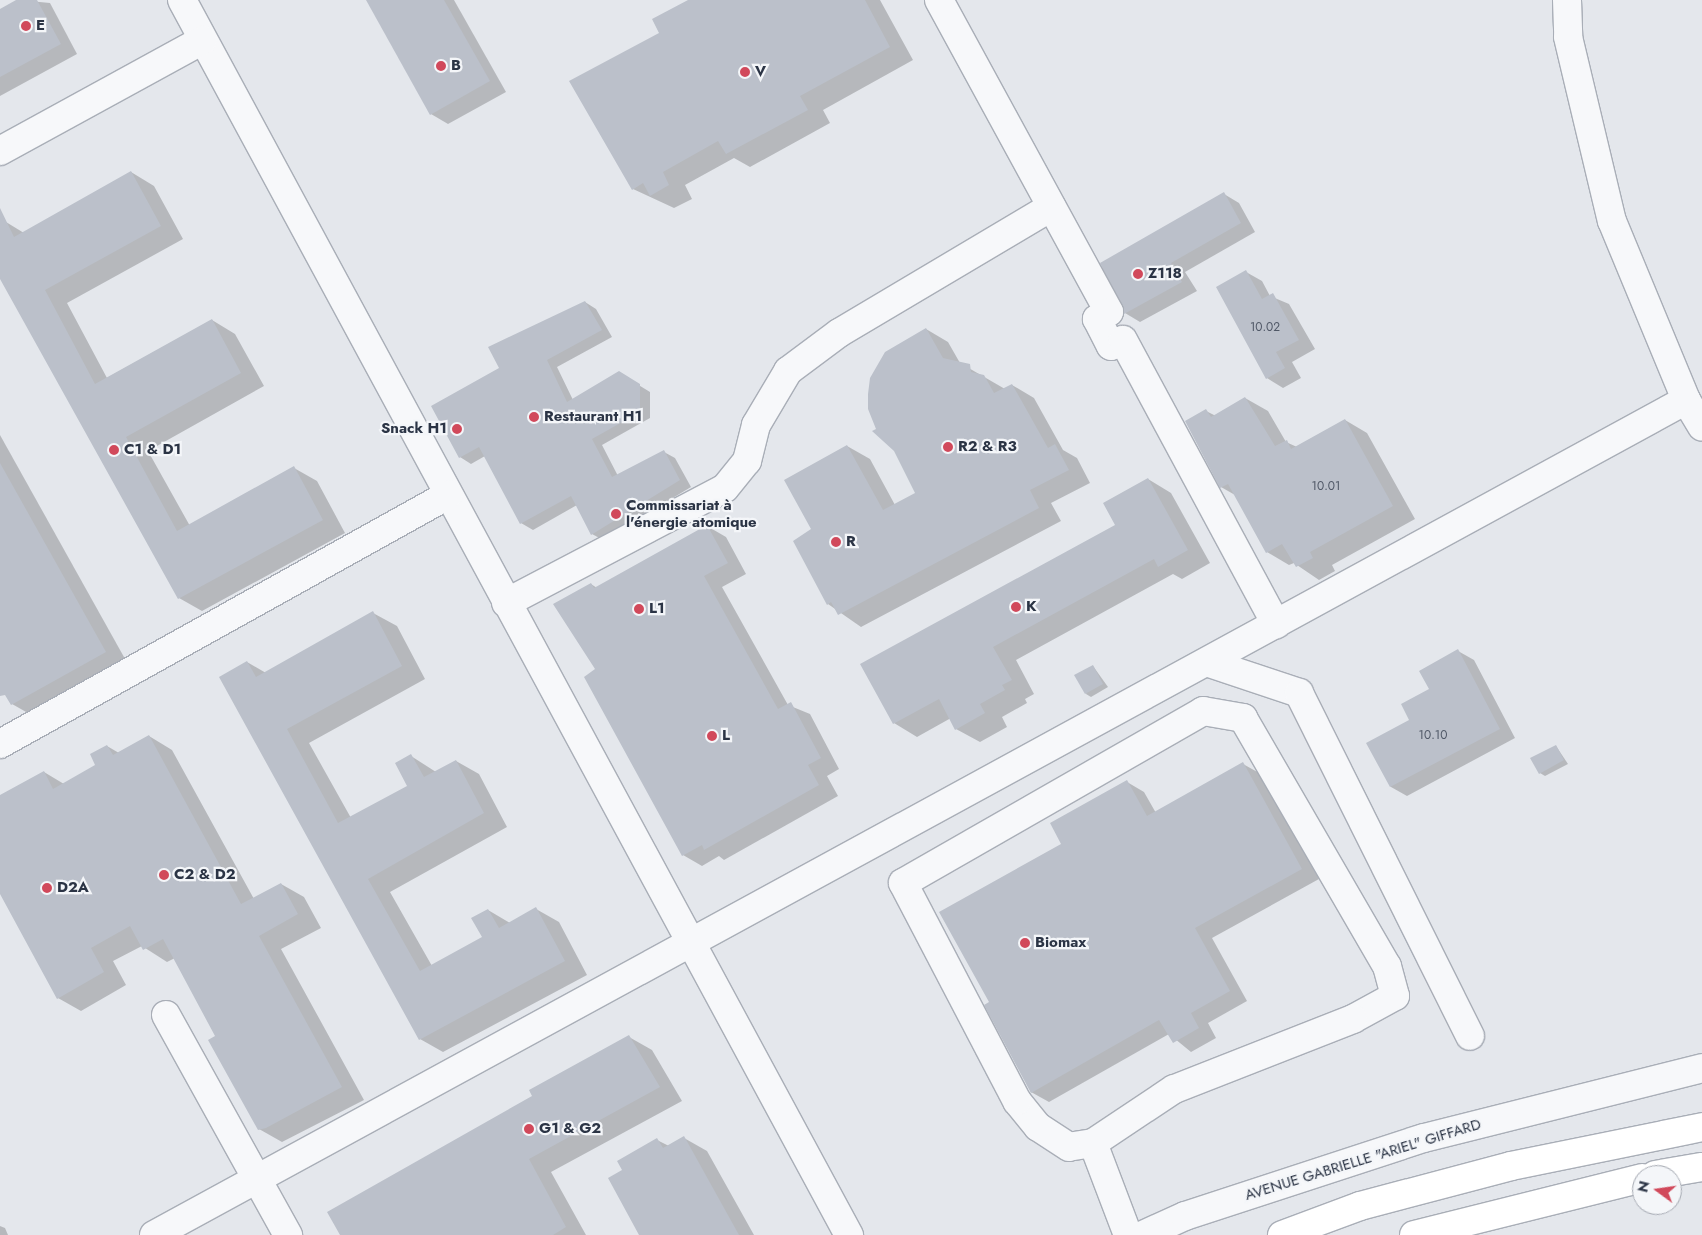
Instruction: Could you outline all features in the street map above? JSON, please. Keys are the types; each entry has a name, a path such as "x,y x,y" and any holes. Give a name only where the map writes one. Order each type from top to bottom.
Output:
{"highway":[{"path":"1282,1235 1360,1206 1511,1166 1702,1127"},
{"path":"1682,1170 1702,1167"},
{"path":"1414,1235 1632,1180"}],"street":[{"path":"182,0 690,945 849,1235"},
{"path":"939,0 1109,312 1097,319 1111,346 1123,340 1276,624"},
{"path":"1567,0 1568,37 1612,221 1686,400 1702,427"},
{"path":"0,151 203,40"},
{"path":"506,603 725,488 748,461 756,425 788,371 839,333 1051,207"},
{"path":"154,1235 1209,664 1276,624 1686,400"},
{"path":"3,734 448,495"},
{"path":"1209,664 1299,693 1470,1036"},
{"path":"1203,710 1243,718 1387,966 1395,996 1353,1019 1174,1089 1093,1143 1069,1147 1038,1127 1017,1101 903,883 1203,710"},
{"path":"166,1015 288,1235"},
{"name":"AVENUE GABRIELLE \"ARIEL\" GIFFARD","path":"1144,1235 1185,1216 1424,1138 1702,1068"},
{"path":"1093,1143 1128,1235"}],"building":[{"name":"E","path":"16,0 37,0 61,44 0,77 0,9"},
{"name":"B","path":"366,0 444,0 490,81 430,115"},
{"name":"V","path":"688,0 865,0 890,47 800,96 808,110 726,154 718,141 663,172 669,185 650,196 643,183 632,190 569,81 659,33 652,19"},
{"name":"C1 & D1","path":"131,171 161,226 45,290 95,384 212,319 241,373 126,437 177,531 294,466 323,520 178,599 0,279 0,208 14,237"},
{"path":"1224,192 1241,223 1171,263 1182,282 1124,314 1100,263"},
{"path":"1246,270 1262,299 1273,293 1299,340 1276,352 1285,368 1266,379 1216,287"},
{"name":"Restaurant H1","path":"585,301 602,330 547,360 567,402 619,371 640,384 640,412 592,439 612,477 664,450 680,480 591,535 571,496 520,524 479,447 459,458 431,406 499,368 488,347"},
{"path":"926,328 943,358 970,364 971,372 984,375 994,393 1012,384 1048,448 1055,444 1069,470 1030,490 1039,508 838,615 831,602 827,605 793,541 811,529 784,480 847,445 883,510 915,493 894,451 872,431 876,429 868,409 868,394 870,378 885,352"},
{"path":"1245,397 1275,446 1287,440 1291,449 1345,419 1393,506 1310,552 1313,558 1296,567 1282,544 1266,553 1228,484 1220,488 1185,421 1206,409 1211,417"},
{"path":"0,463 106,652 11,705 5,695 0,696"},
{"name":"K","path":"1148,478 1188,550 1158,567 1154,559 993,647 1012,680 1002,685 1005,690 980,704 985,713 955,730 939,699 893,724 860,664 1115,525 1103,503"},
{"path":"707,525 728,563 704,576 778,709 791,702 821,758 808,765 819,785 704,850 702,845 682,856 584,677 595,669 553,604 591,583 594,588"},
{"path":"373,611 402,666 287,729 338,823 407,786 395,763 411,754 424,777 456,760 484,813 368,879 420,971 482,937 471,918 488,909 499,928 536,907 565,961 419,1040 219,677 247,661 256,677"},
{"path":"1458,649 1500,729 1390,787 1366,743 1409,720 1401,704 1429,689 1419,671"},
{"path":"1093,665 1103,684 1085,694 1074,675"},
{"path":"149,735 241,904 281,883 298,914 259,936 342,1087 266,1128 258,1130 208,1040 215,1036 163,939 143,950 130,926 91,948 104,972 57,999 0,894 0,795 44,771 53,789 95,765 90,754 107,745 113,755"},
{"path":"1556,745 1564,760 1539,774 1530,758"},
{"name":"Biomax","path":"1243,762 1302,869 1195,928 1230,991 1191,1013 1199,1028 1173,1043 1159,1020 1031,1093 984,1005 989,1002 939,912 1061,844 1050,823 1127,780 1147,816"},
{"name":"G1 & G2","path":"629,1035 660,1087 529,1159 566,1227 553,1235 340,1235 327,1212 532,1096 529,1090"},
{"path":"684,1136 739,1235 639,1235 608,1178 622,1170 617,1161 657,1138 663,1148"}],"place":[{"name":"E","path":"26,26"},
{"name":"B","path":"441,66"},
{"name":"V","path":"745,72"},
{"name":"Z118","path":"1138,274"},
{"name":"Restaurant H1","path":"534,417"},
{"name":"Snack H1","path":"457,429"},
{"name":"R2 & R3","path":"948,447"},
{"name":"C1 & D1","path":"114,450"},
{"name":"Commissariat à l'énergie atomique","path":"616,514"},
{"name":"R","path":"836,542"},
{"name":"K","path":"1016,607"},
{"name":"L1","path":"639,609"},
{"name":"L","path":"712,736"},
{"name":"C2 & D2","path":"164,875"},
{"name":"D2A","path":"47,888"},
{"name":"Biomax","path":"1025,943"},
{"name":"G1 & G2","path":"529,1129"}]}
